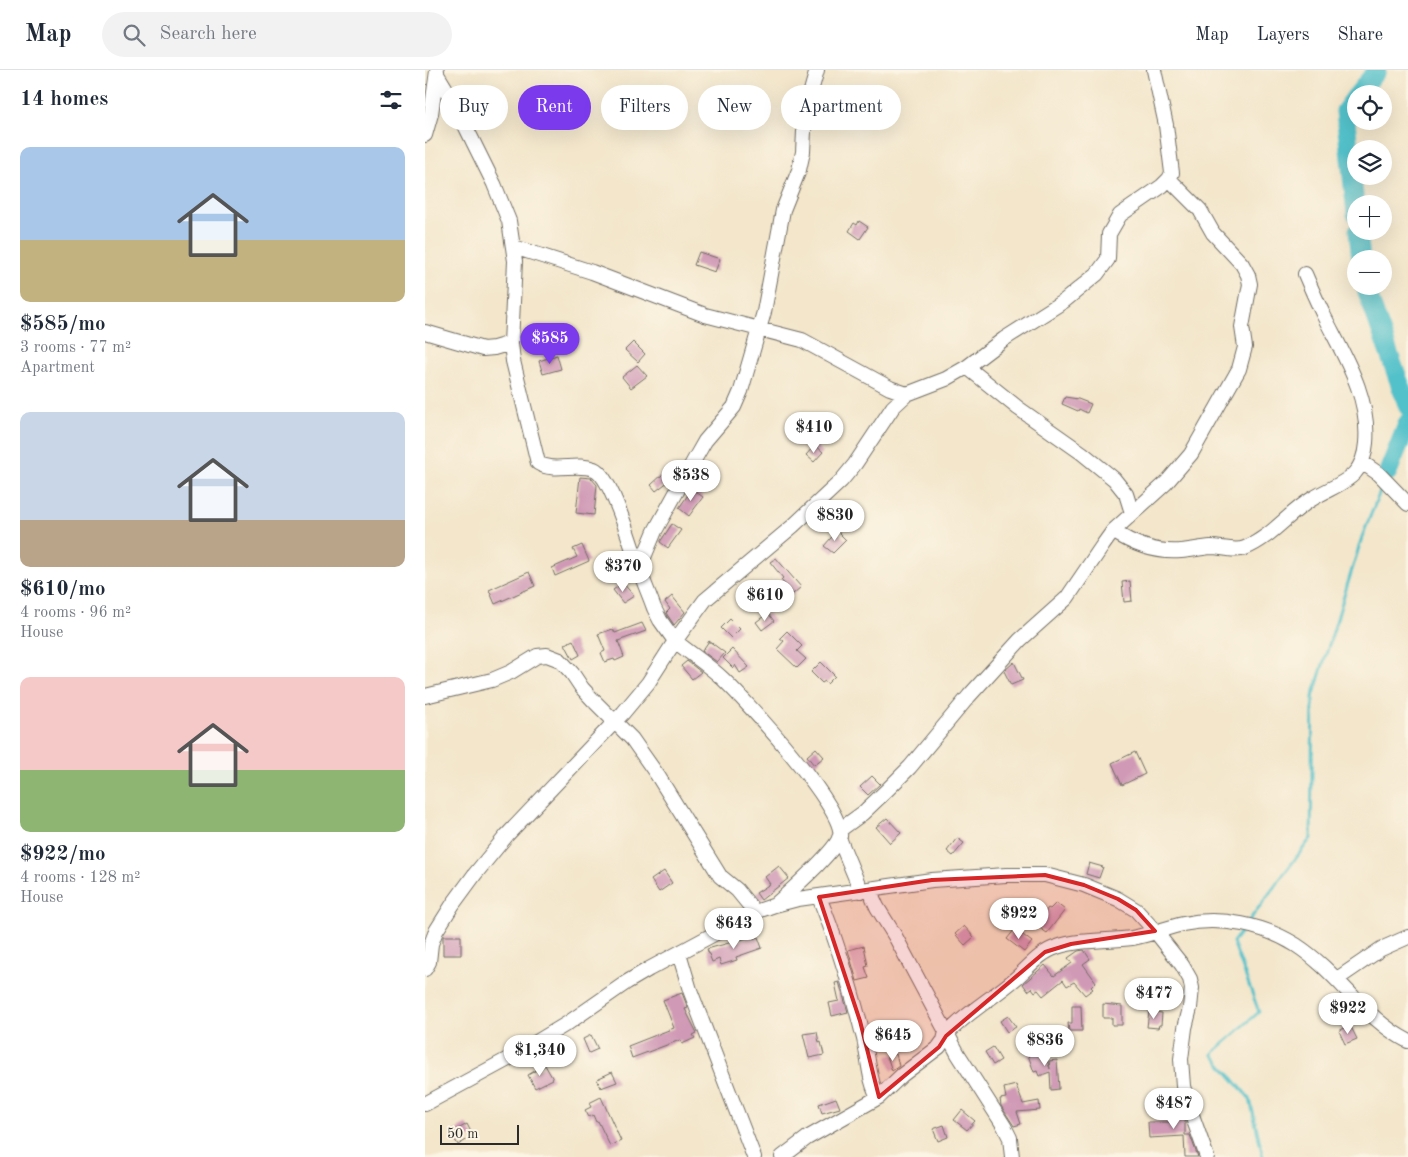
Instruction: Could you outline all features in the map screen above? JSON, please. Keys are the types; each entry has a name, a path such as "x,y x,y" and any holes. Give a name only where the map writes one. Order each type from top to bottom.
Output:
{"street":[{"path":"639,569 655,531 701,448 734,407 746,378 772,277 783,210 799,170 809,98 817,70"},
{"path":"425,969 429,962 431,944 436,931 475,874 507,835 615,721 647,683 705,600 793,526 841,481 855,464 893,408 907,394 946,379 967,367 1004,339 1064,301 1093,278 1108,259 1109,234 1120,215 1156,190 1169,179 1172,173 1154,70"},
{"path":"425,135 431,114 437,73"},
{"path":"437,73 497,190 509,221 514,246 515,278 511,343 515,370 537,463 548,467 587,467 596,469 608,485 617,506 657,614 675,641 722,678 756,713 805,771 835,815 840,834 867,890 895,936 971,1075 1004,1126 1010,1138 1013,1157"},
{"path":"775,905 810,873 840,834 910,766 969,696 1020,640 1067,598 1113,532 1166,483 1191,454 1239,369 1245,347 1242,327 1250,284 1247,275 1242,264 1213,233 1201,210 1169,179"},
{"path":"514,246 592,272 705,315 802,340 890,388 907,394"},
{"path":"1113,532 1138,545 1165,551 1244,548 1278,528 1296,510 1311,499 1340,485 1353,476 1363,463 1366,443 1366,418 1363,403 1350,368 1305,274"},
{"path":"425,332 483,349 511,343"},
{"path":"967,367 1018,408 1082,453 1114,480 1126,494 1132,513"},
{"path":"1363,463 1379,474 1408,504"},
{"path":"425,696 492,680 511,672 537,656 547,655 560,660 573,673 582,688 594,702 632,739 658,776 720,876 737,890 755,912"},
{"path":"425,1104 510,1058 560,1028 627,982 755,912 797,899 941,879 1045,875 1084,885 1118,899 1136,910 1182,965 1192,988 1181,1060 1182,1075 1187,1101 1207,1157"},
{"path":"819,897 831,926 860,1021 874,1091 879,1097"},
{"path":"782,1157 807,1138 879,1097 902,1075 939,1047 947,1033 960,1020 1015,979 1045,952 1071,944 1134,937 1197,922 1212,921 1250,925 1267,930 1313,957 1387,1029 1408,1041"},
{"path":"1337,979 1381,949 1408,937"},
{"path":"679,953 690,990 754,1157"}],"highlighted area":[{"path":"1045,875 1084,885 1118,899 1136,910 1155,931 1071,944 1045,952 946,1036 939,1047 879,1097 860,1021 819,897 932,880"}],"building":[{"path":"859,221 868,227 860,239 849,231 854,223 857,225"},
{"path":"699,252 720,259 715,272 694,265"},
{"path":"633,342 645,354 638,362 625,350"},
{"path":"557,355 561,369 543,374 539,361"},
{"path":"637,365 647,376 631,388 622,377"},
{"path":"1065,397 1091,404 1087,413 1062,404"},
{"path":"815,445 823,452 814,462 806,455"},
{"path":"663,474 669,481 656,491 651,485"},
{"path":"580,477 591,478 597,485 594,515 576,513"},
{"path":"692,489 703,497 689,516 679,508"},
{"path":"672,524 681,530 668,548 660,542"},
{"path":"837,531 846,540 833,553 824,546"},
{"path":"582,545 589,561 555,576 552,568 577,557 573,549"},
{"path":"776,558 801,587 793,594 781,580 783,578 770,562"},
{"path":"529,572 535,586 495,604 489,590"},
{"path":"1130,581 1132,601 1124,602 1122,582"},
{"path":"623,583 634,596 623,603 613,590"},
{"path":"672,596 685,612 674,625 666,613 670,609 665,602"},
{"path":"768,613 774,621 762,630 756,622"},
{"path":"730,619 740,629 731,638 721,628"},
{"path":"642,623 646,631 618,641 624,657 615,661 614,659 605,662 601,653 605,651 598,634 613,629 615,633"},
{"path":"787,631 802,646 797,651 806,659 797,668 777,649 784,641 780,638"},
{"path":"573,640 580,655 573,659 565,644"},
{"path":"709,641 725,653 717,662 702,651"},
{"path":"732,649 749,667 740,673 735,665 733,668 723,658"},
{"path":"687,661 701,672 692,679 681,666"},
{"path":"821,662 835,676 827,684 825,681 822,683 811,672"},
{"path":"1014,662 1023,680 1011,685 1004,671"},
{"path":"816,748 824,757 814,765 807,756"},
{"path":"1135,752 1145,774 1122,785 1112,763"},
{"path":"872,776 880,784 868,795 860,787"},
{"path":"887,818 901,833 890,843 876,827"},
{"path":"957,838 964,843 953,856 947,851"},
{"path":"1089,863 1103,867 1099,878 1086,874"},
{"path":"779,866 789,878 761,900 756,893 770,884 765,877"},
{"path":"664,871 672,883 659,892 651,880"},
{"path":"1056,903 1065,910 1047,933 1034,924 1048,908 1050,909"},
{"path":"964,926 974,937 965,945 955,934"},
{"path":"1015,929 1032,942 1024,952 1007,939"},
{"path":"443,936 461,936 461,955 443,955"},
{"path":"751,937 752,939 758,937 762,948 736,957 737,960 721,965 719,959 712,962 707,949"},
{"path":"864,946 868,966 865,967 869,978 857,981 848,950"},
{"path":"1084,950 1090,959 1083,964 1096,982 1091,987 1093,989 1085,995 1074,982 1067,986 1063,980 1043,996 1038,990 1035,992 1032,988 1028,991 1023,984 1045,965 1054,976 1072,963 1068,958 1078,951"},
{"path":"839,982 848,1012 832,1016 829,1003 839,1001 835,983"},
{"path":"682,993 688,1008 685,1009 697,1033 693,1035 695,1038 682,1044 680,1040 632,1058 628,1046 674,1028 663,1000"},
{"path":"1103,1004 1122,1006 1122,1025 1112,1025 1112,1018 1103,1018"},
{"path":"1072,1006 1081,1006 1082,1031 1069,1031 1068,1023 1072,1023"},
{"path":"1149,1011 1162,1013 1161,1025 1158,1028 1147,1027"},
{"path":"1008,1016 1016,1027 1007,1032 1000,1021"},
{"path":"1350,1025 1357,1039 1345,1044 1339,1031"},
{"path":"817,1032 824,1055 809,1058 803,1034"},
{"path":"591,1035 598,1049 589,1053 583,1039"},
{"path":"993,1047 1001,1060 993,1065 985,1052"},
{"path":"1043,1049 1050,1069 1049,1061 1057,1060 1059,1089 1051,1090 1050,1072 1039,1076 1037,1071 1034,1072 1028,1055"},
{"path":"896,1054 899,1066 892,1071 887,1056"},
{"path":"545,1065 553,1079 535,1088 528,1075"},
{"path":"612,1072 617,1082 601,1088 597,1079"},
{"path":"1016,1085 1023,1104 1039,1101 1040,1110 1017,1112 1021,1124 1014,1126 1001,1106 1000,1099 1006,1098 1004,1088"},
{"path":"601,1097 621,1141 610,1146 598,1121 596,1122 593,1115 589,1117 585,1110 591,1107 589,1103"},
{"path":"836,1098 840,1108 822,1113 819,1104"},
{"path":"1178,1100 1185,1122 1185,1135 1190,1135 1198,1157 1185,1157 1184,1136 1149,1138 1148,1122 1175,1122 1169,1102"},
{"path":"962,1110 975,1121 967,1130 954,1120"},
{"path":"467,1124 473,1136 458,1145 451,1133"},
{"path":"944,1125 948,1137 938,1141 933,1129"}],"waterway":[{"path":"1365,85 1377,70"},
{"path":"1347,108 1345,111 1347,130"},
{"path":"1347,130 1354,195"},
{"path":"1359,240 1360,250"},
{"path":"1368,295 1408,407"},
{"path":"1388,472 1408,422"},
{"path":"1248,922 1311,838 1313,697 1362,537 1381,489"},
{"path":"1243,929 1233,942 1259,1012 1212,1054 1250,1099 1263,1157"}]}
